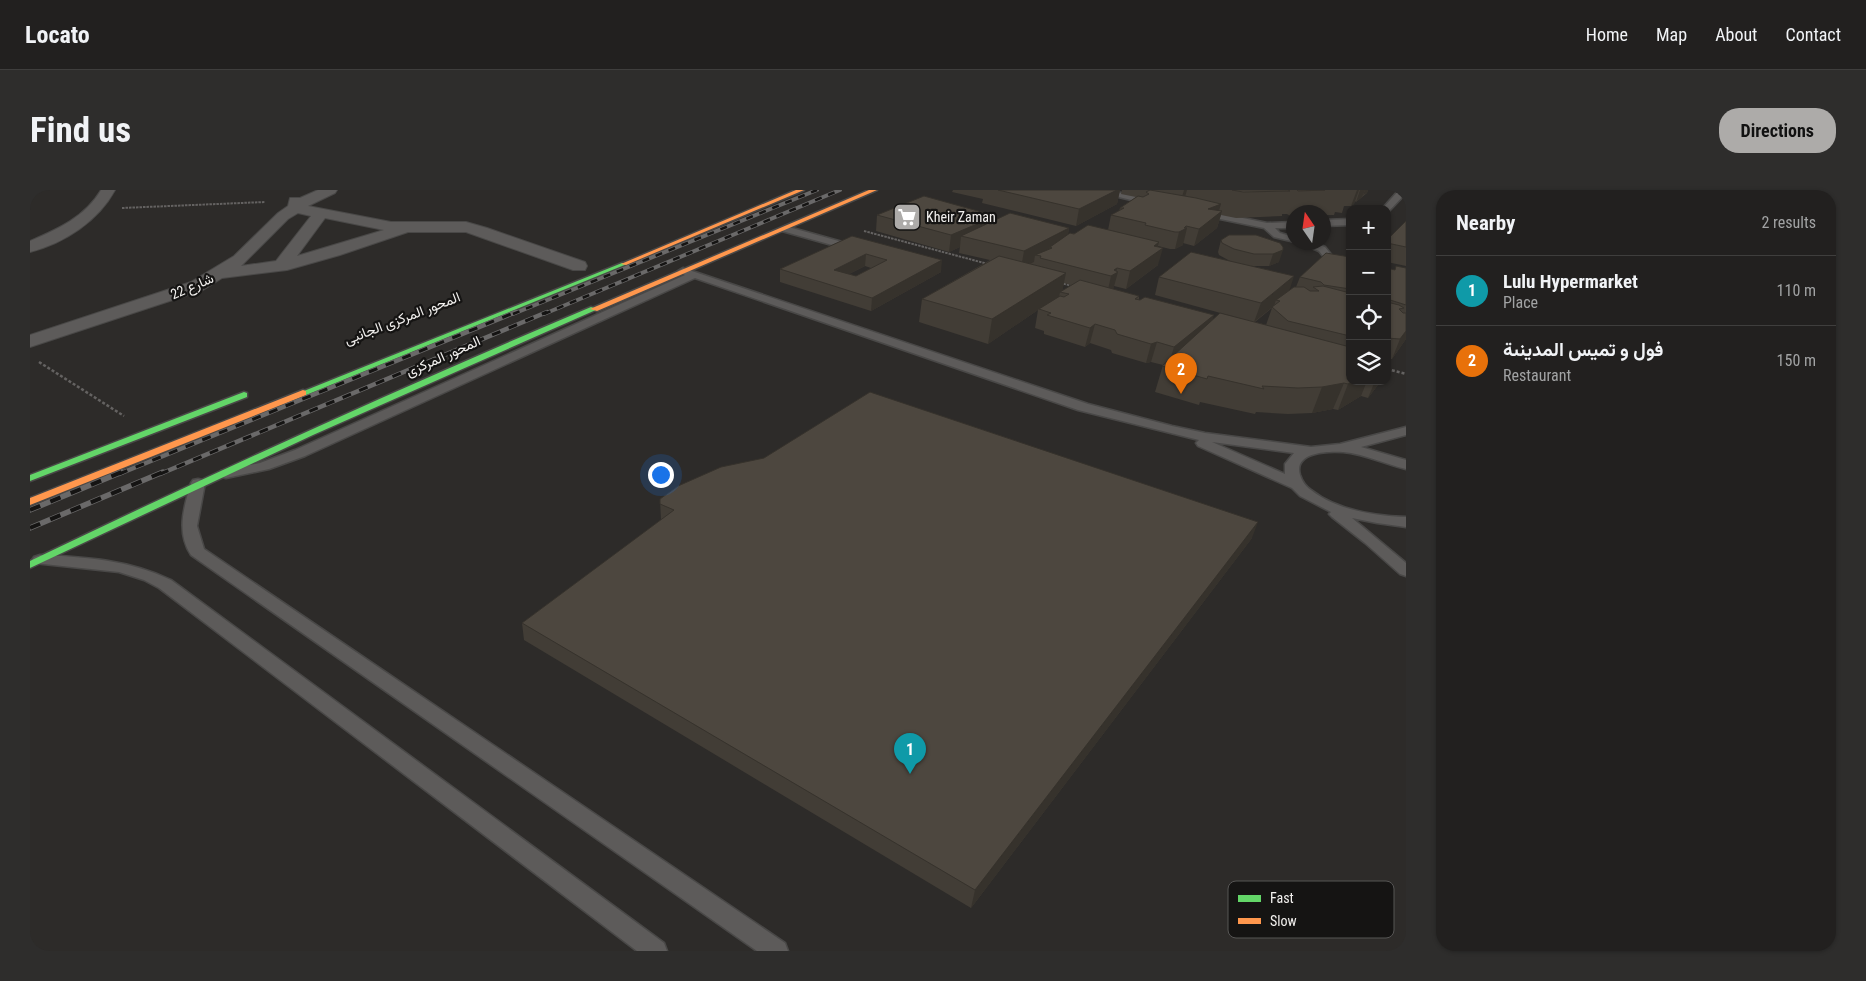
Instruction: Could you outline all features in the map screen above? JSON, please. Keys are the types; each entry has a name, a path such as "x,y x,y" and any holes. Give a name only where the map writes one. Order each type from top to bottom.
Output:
{"main road":[{"name":"المحور المركزى","path":"30,502 600,274 801,190"},
{"path":"689,273 874,190"},
{"path":"668,233 743,205 787,196"},
{"path":"561,273 584,264"},
{"path":"347,362 361,368"},
{"path":"30,478 258,390"},
{"path":"35,562 205,480"}],"street":[{"path":"30,248 79,224 103,201 108,190"},
{"name":"شارع 22","path":"30,341 197,286 222,273 240,260 295,200 330,190"},
{"path":"295,200 322,212 375,225 410,228 448,226 481,230 584,264"},
{"path":"281,266 322,212"},
{"path":"222,273 281,266 410,228"}],"lane":[{"path":"1094,190 1161,204"},
{"path":"1390,205 1404,190"},
{"path":"1190,210 1267,226 1286,225"},
{"path":"1331,223 1346,222"},
{"path":"1267,226 1277,235 1286,238"},
{"path":"786,229 850,247"},
{"path":"1323,250 1330,259 1346,263"},
{"path":"776,951 197,552 190,540 188,527 205,480 264,466 300,452 689,273 1053,398 1171,430 1240,443 1310,451 1339,449 1406,431"},
{"path":"1171,430 1298,485 1371,540 1406,572"},
{"path":"1339,449 1373,454 1406,466"},
{"path":"1298,485 1292,476 1290,468 1293,461 1300,455 1310,451"},
{"path":"1321,502 1356,516 1376,520 1406,522"},
{"path":"35,562 117,566 143,573 165,584 655,951"}],"path":[{"path":"96,208 295,200"},
{"path":"859,230 991,265"},
{"path":"1056,282 1075,287"},
{"path":"38,361 149,432"},
{"path":"1391,370 1406,374"}],"building":[{"path":"998,190 1117,190 1079,209"},
{"path":"1150,190 1221,204 1208,209 1222,211 1199,229 1186,226 1184,228 1187,228 1179,232 1111,215 1124,208 1120,208 1138,196 1143,197 1149,194 1146,192"},
{"path":"1232,190 1288,190 1290,191 1243,192"},
{"path":"924,196 996,216 951,235 877,215"},
{"path":"1010,213 1069,228 1024,251 961,236"},
{"path":"1406,221 1406,247 1391,244 1391,236"},
{"path":"1088,225 1159,242 1154,246 1163,248 1130,271 1117,268 1114,270 1118,272 1111,276 1040,258 1041,256 1035,255 1052,248 1050,247 1070,233 1074,234"},
{"path":"1229,235 1256,235 1280,243 1283,250 1273,254 1254,254 1234,249 1222,243 1221,240"},
{"path":"852,236 942,260 872,298 780,269","holes":["866,254 887,260 856,276 834,270"]},
{"path":"1191,252 1294,276 1261,303 1159,277"},
{"path":"1326,253 1346,256 1346,288 1324,285 1321,282 1300,277"},
{"path":"999,256 1066,273 992,319 922,299"},
{"path":"1396,266 1406,268 1406,305 1391,300 1391,269 1395,270"},
{"path":"1080,280 1139,296 1135,299 1140,300 1145,297 1214,315 1174,347 1157,342 1151,344 1117,334 1115,330 1095,324 1090,328 1047,315 1051,313 1039,309 1060,296 1064,297 1069,294 1060,292"},
{"path":"1323,286 1346,292 1346,335 1288,321 1272,307 1280,301 1276,300 1294,287 1304,287 1310,291 1319,291 1313,287"},
{"path":"1391,303 1404,308 1399,309 1406,313 1406,331 1400,339 1391,338"},
{"path":"1220,313 1346,346 1346,384 1322,387 1262,386 1264,389 1208,376 1207,379 1162,366"},
{"path":"870,392 1258,522 975,890 522,623 674,510 660,504 660,499 678,486 721,467 764,458"}],"railway":[{"path":"513,314 817,190"},
{"path":"544,314 840,190"},
{"path":"119,474 516,312"},
{"path":"160,474 547,312"},
{"path":"30,510 122,472"},
{"path":"30,528 163,472"}],"traffic: fast":[{"path":"303,393 624,264"},
{"path":"30,565 310,433 594,309"},
{"path":"30,478 244,395"}],"traffic: slow":[{"path":"624,264 801,190"},
{"path":"594,309 874,190"},
{"path":"30,502 303,393"}],"place":[{"name":"Kheir Zaman","path":"907,217"},
{"name":"فول و تميس المدينىة","path":"1181,394"},
{"name":"Lulu Hypermarket","path":"910,774"}]}
